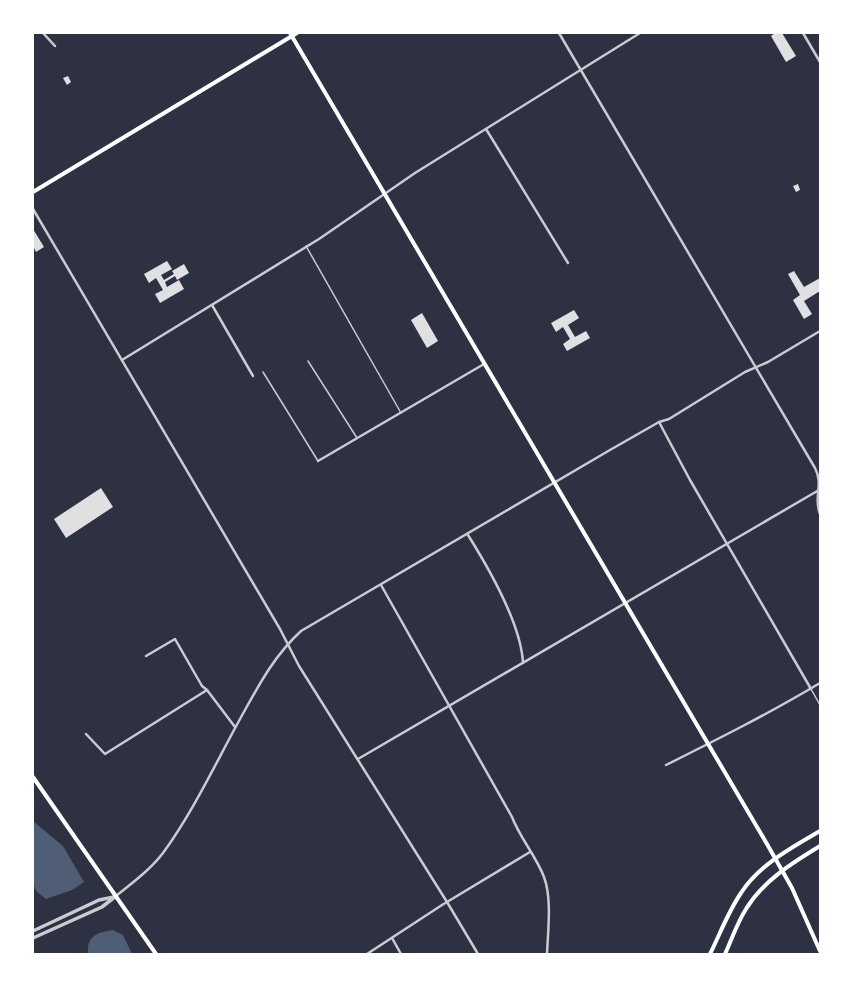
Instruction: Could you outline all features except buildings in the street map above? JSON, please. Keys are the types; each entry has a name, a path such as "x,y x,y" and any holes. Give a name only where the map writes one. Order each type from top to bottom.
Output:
{"main road":[{"path":"33,192 291,35 297,33"},
{"path":"291,35 626,603 782,871 802,910 820,951"},
{"path":"33,777 156,954"},
{"path":"710,954 741,893 763,867 820,831"},
{"path":"725,954 745,910 766,884 782,871 820,846"}],"street":[{"path":"43,33 55,46"},
{"path":"559,33 818,473 820,480 817,502 820,514"},
{"path":"122,360 306,246 384,194 640,33"},
{"path":"803,33 820,62"},
{"path":"486,129 568,263"},
{"path":"33,209 288,643 299,666 478,954"},
{"path":"212,305 253,376"},
{"path":"33,938 102,907 151,867 163,853 201,790 271,665 288,643 301,631 660,422 669,419 820,331"},
{"path":"318,461 484,364"},
{"path":"660,422 727,544 811,689"},
{"path":"358,759 448,705 819,490"},
{"path":"468,535 494,582 512,620 522,653 522,663"},
{"path":"381,585 512,817 517,829 544,877 548,915 547,954"},
{"path":"146,656 175,639 202,686 207,690 236,727"},
{"path":"666,765 708,744 820,683"},
{"path":"86,734 105,754 207,690"},
{"path":"367,954 447,902 530,852"},
{"path":"33,931 99,900 116,896"},
{"path":"392,938 401,954"}],"lane":[{"path":"306,246 401,413"},
{"path":"308,361 357,438"},
{"path":"263,372 318,461"},
{"path":"811,689 820,705"}],"water":[{"path":"33,821 63,846 84,882 72,890 46,899 36,891 33,883"},
{"path":"113,930 123,935 132,954 88,954 89,943 94,936 102,932"}]}
